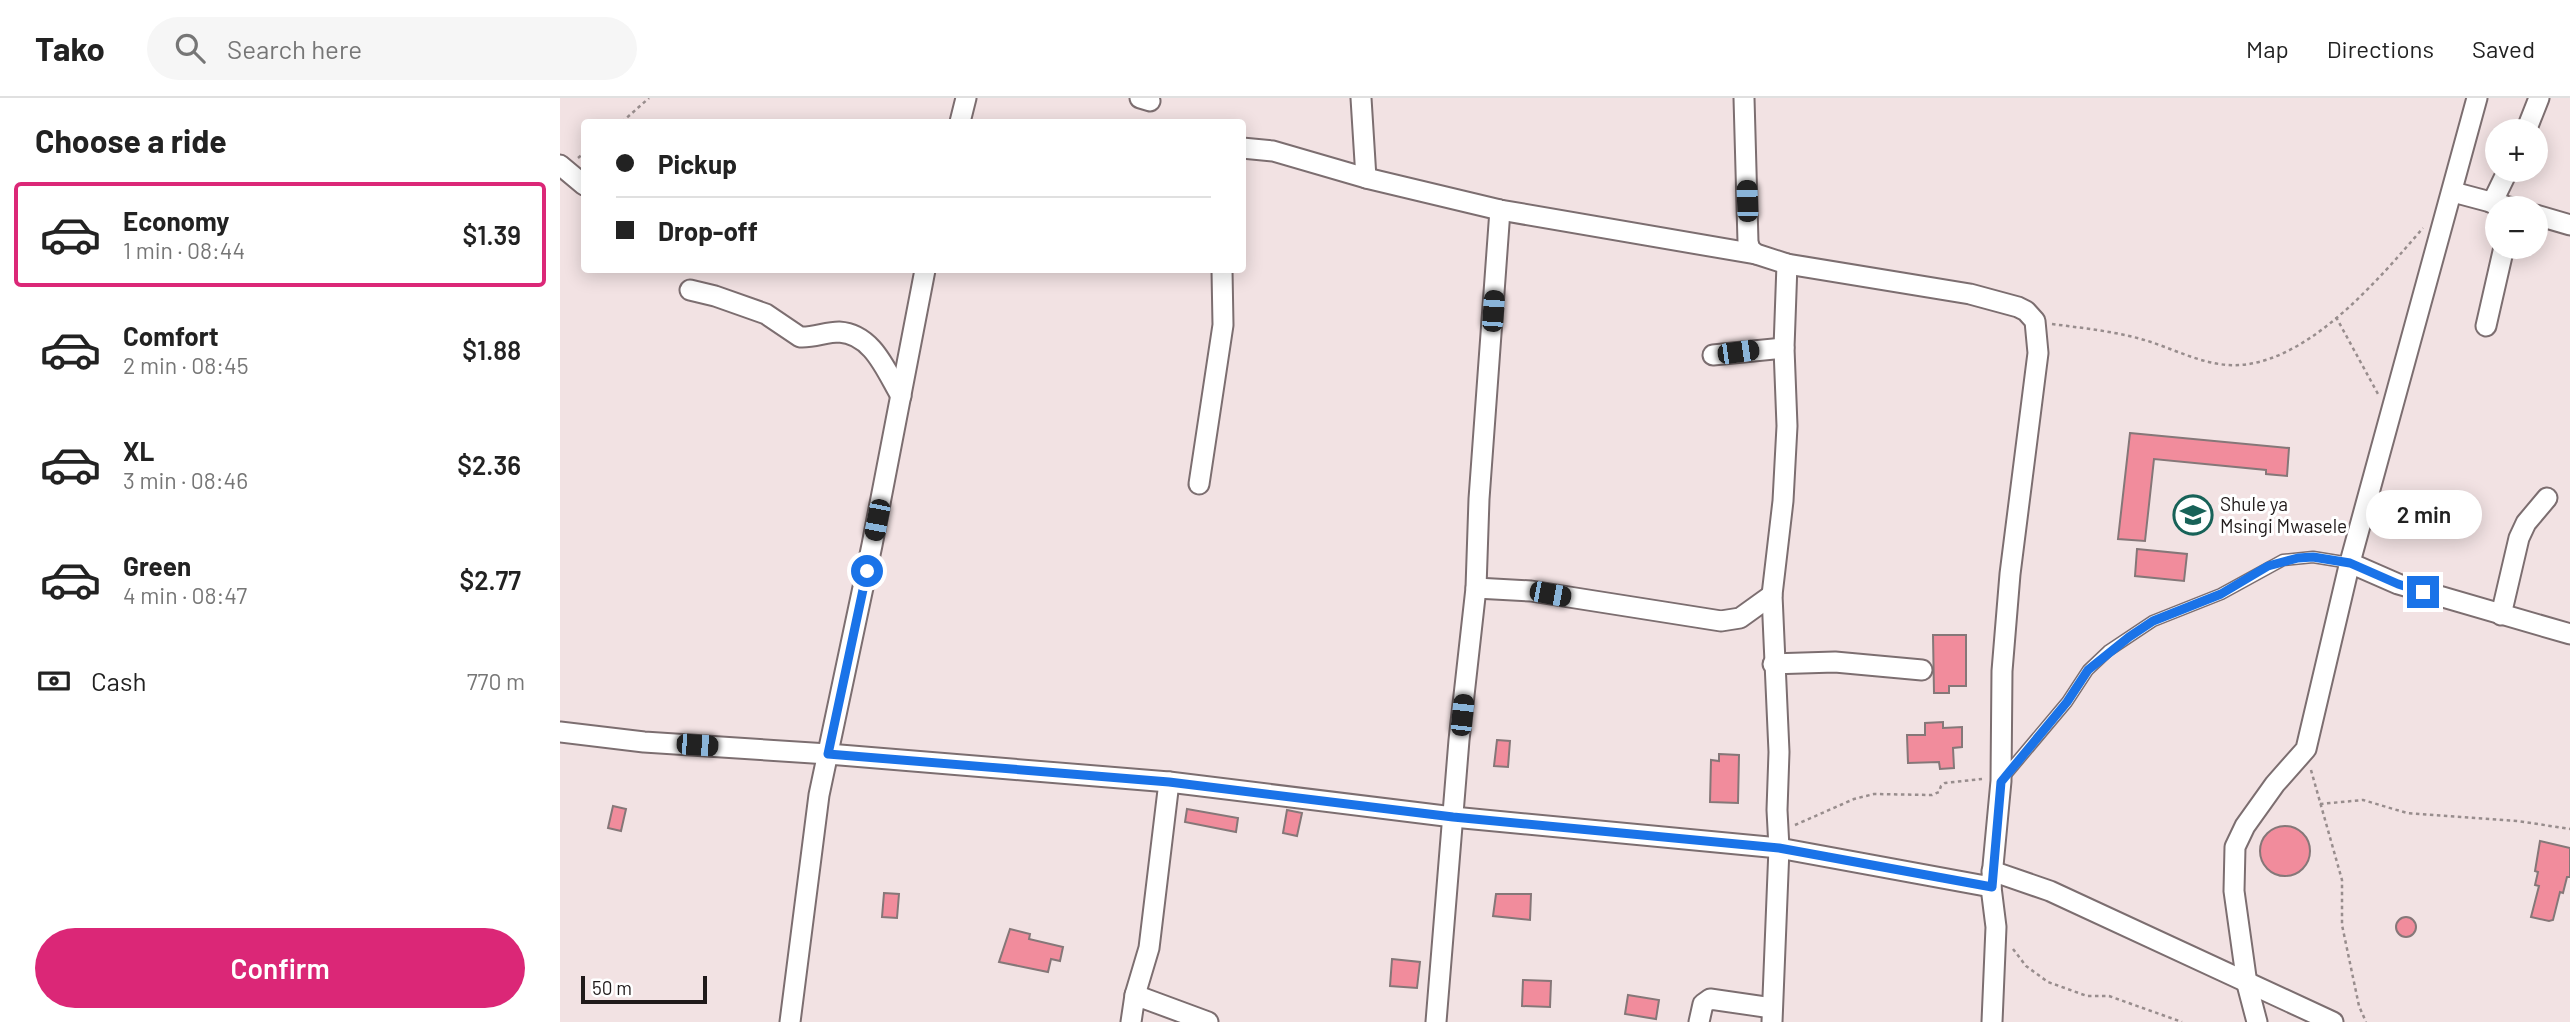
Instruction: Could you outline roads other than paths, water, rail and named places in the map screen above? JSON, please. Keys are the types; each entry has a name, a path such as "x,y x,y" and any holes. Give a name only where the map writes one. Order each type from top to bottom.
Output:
{"street":[{"path":"961,119 966,98"},
{"path":"1361,98 1366,178"},
{"path":"1744,98 1748,242 1750,249 1756,254"},
{"path":"2257,1022 2247,984 2234,891 2235,847 2245,826 2275,784 2306,749 2350,563 2477,98"},
{"path":"2531,119 2539,98"},
{"path":"1246,148 1273,151 1366,178 1500,210 1756,254 1787,264 1970,294 2018,307 2035,321 2038,353 2010,574 2003,671 2001,780 1992,879 1996,927 1992,1022"},
{"path":"560,165 581,182"},
{"path":"2453,192 2485,201"},
{"path":"1436,1022 1476,589 1479,499 1500,210"},
{"path":"2548,219 2570,225"},
{"path":"2486,326 2501,259"},
{"path":"1699,1022 1703,1004 1710,999 1772,1015 1779,839 1779,752 1772,595 1783,501 1787,426 1784,348 1787,264"},
{"path":"790,1022 819,795 924,273"},
{"path":"1199,484 1223,325 1222,273"},
{"path":"690,290 766,314 800,337 837,332 860,339 876,352 901,396"},
{"path":"1713,355 1784,348"},
{"path":"2501,615 2519,538 2526,523 2547,498"},
{"path":"2350,563 2398,584 2570,634"},
{"path":"1476,589 1531,591 1721,621 1740,618 1772,595"},
{"path":"1773,664 1835,662 1922,670"},
{"path":"560,732 645,742 1169,782 1453,817 1779,839 2050,891 2333,1022"},
{"path":"1131,1022 1135,995 1149,948 1169,782"},
{"path":"1135,995 1208,1022"}],"lane":[{"path":"2001,780 2067,702 2088,670 2108,651 2153,621 2221,594 2283,560 2313,557 2350,563"}],"place":[{"name":"Shule ya Msingi Mwasele","path":"2193,515"}]}
